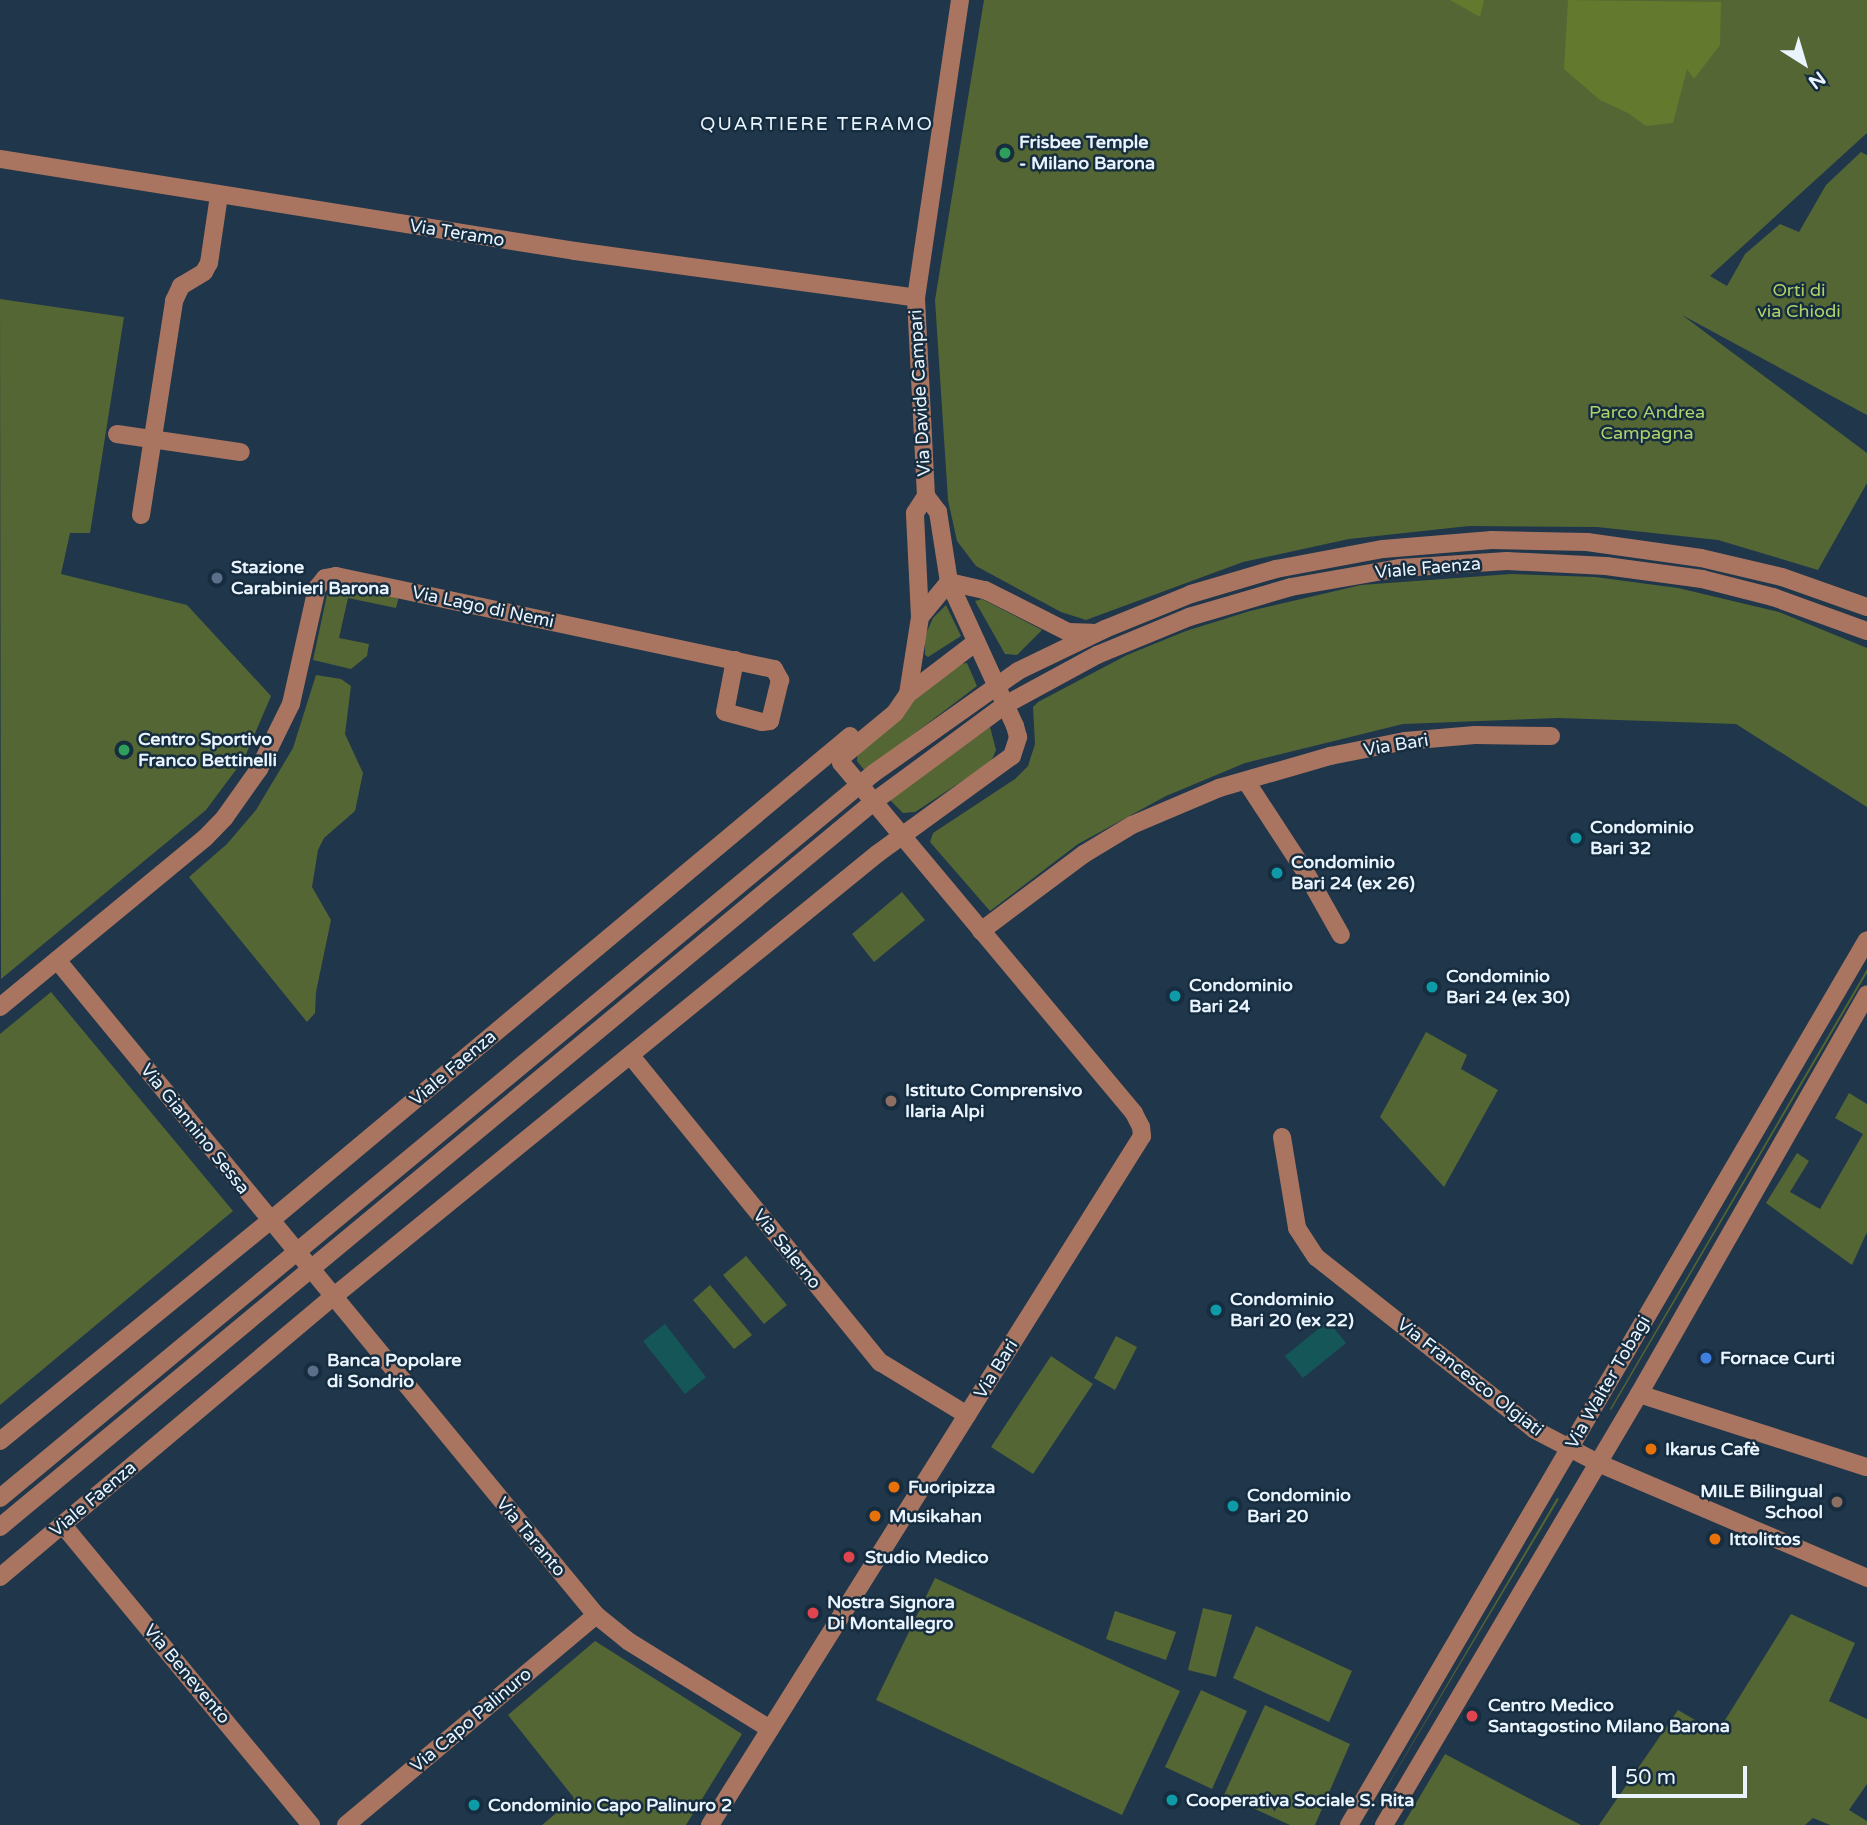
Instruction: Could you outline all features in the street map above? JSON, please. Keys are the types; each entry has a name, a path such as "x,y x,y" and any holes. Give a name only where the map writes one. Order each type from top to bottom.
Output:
{"street":[{"name":"Via Davide Campari","path":"949,582 938,512 926,496 916,298 960,0"},
{"name":"Via Teramo","path":"0,159 575,251 916,298"},
{"path":"141,515 174,302 181,286 204,272 209,263 219,195"},
{"path":"117,434 240,452"},
{"name":"Via Davide Campari","path":"907,695 920,617 915,513 926,496"},
{"name":"Viale Faenza","path":"0,1498 858,787 996,685 1018,671 1105,629 1181,598 1276,569 1383,549 1492,540 1587,542 1701,558 1782,577 1867,607"},
{"name":"Viale Faenza","path":"0,1527 872,803 1005,705 1119,645 1214,609 1304,584 1427,566 1556,562 1678,575 1773,597 1867,631"},
{"name":"Via Lago di Nemi","path":"0,1007 205,838 242,794 276,738 291,704 317,588 325,578 336,576 735,660"},
{"path":"920,617 949,582"},
{"name":"Viale Faenza","path":"949,582 985,590 1068,632 1087,634 1105,629"},
{"name":"Viale Faenza","path":"0,1577 333,1297 902,836 1012,755 1018,737 949,582"},
{"name":"Viale Faenza","path":"0,1441 270,1221 889,704 907,695 976,642"},
{"name":"Viale Faenza","path":"858,787 841,763 844,756 895,713 907,695"},
{"name":"Via Bari","path":"981,931 1084,854 1132,825 1171,806 1246,780 1329,756 1405,741 1475,735 1550,736"},
{"path":"1246,780 1306,873 1341,935"},
{"path":"858,787 902,836"},
{"name":"Via Bari","path":"710,1825 1139,1141 1142,1130 1133,1113 902,836"},
{"name":"Via Walter Tobagi","path":"1349,1825 1867,940"},
{"name":"Via Giannino Sessa","path":"57,960 333,1297"},
{"name":"Via Walter Tobagi","path":"1384,1825 1639,1394 1867,995"},
{"name":"Via Salerno","path":"631,1056 880,1362 967,1415"},
{"name":"Via Francesco Olgiati","path":"1282,1137 1297,1228 1316,1257 1535,1430 1598,1463 1867,1578"},
{"name":"Via Taranto","path":"333,1297 596,1615 628,1641 770,1729"},
{"path":"1639,1394 1867,1467"},
{"name":"Via Benevento","path":"62,1524 311,1825"},
{"name":"Via Capo Palinuro","path":"346,1825 596,1615"}],"green space":[{"path":"984,0 1867,0 1867,133 1710,276 1727,286 1745,254 1780,224 1799,232 1826,185 1861,152 1867,155 1867,415 1682,315 1867,453 1867,483 1818,570 1718,540 1597,527 1469,526 1349,539 1243,562 1086,620 1061,612 976,566 957,541 948,500 935,300"},
{"path":"1450,0 1484,0 1480,17"},
{"path":"1568,0 1721,2 1720,45 1694,79 1687,69 1673,123 1646,126 1628,113 1600,100 1564,69"},
{"name":"Centro Sportivo Franco Bettinelli","path":"0,299 124,317 90,533 70,533 61,574 187,605 271,696 244,759 206,810 1,979"},
{"path":"1511,574 1595,577 1678,588 1779,612 1867,648 1867,807 1736,724 1559,718 1403,724 1245,763 1166,796 1078,844 990,911 930,842 933,833 1015,779 1028,766 1035,744 1033,707 1038,702 1127,655 1186,631 1250,611 1361,585"},
{"path":"335,583 399,596 396,608 348,598 339,638 369,644 367,656 351,669 313,660 328,590"},
{"path":"982,599 1042,630 1017,655 1005,654 975,601"},
{"path":"946,605 961,636 928,657 925,655 925,636 933,618"},
{"path":"967,663 977,686 865,771 857,761 858,748 958,664"},
{"path":"316,675 341,679 351,686 345,734 363,773 355,811 324,838 318,850 312,887 331,920 316,992 315,1013 307,1022 189,877 227,844 256,810 293,748"},
{"path":"990,727 996,750 991,762 915,812 903,813 890,800"},
{"path":"902,892 925,920 874,962 852,934"},
{"path":"1867,969 1867,973 1611,1410 1610,1409"},
{"path":"51,992 233,1211 0,1405 0,1034"},
{"path":"1426,1032 1467,1055 1461,1069 1498,1090 1444,1187 1380,1117"},
{"path":"1849,1093 1867,1104 1867,1232 1852,1265 1766,1203 1797,1153 1809,1161 1790,1192 1820,1209 1863,1134 1835,1118"},
{"path":"746,1256 787,1305 764,1324 723,1275"},
{"path":"710,1285 752,1335 734,1349 693,1300"},
{"path":"1116,1336 1137,1347 1115,1390 1094,1378"},
{"path":"1051,1356 1093,1384 1033,1474 991,1447"},
{"path":"1557,1498 1559,1499 1364,1825"},
{"path":"935,1578 1180,1691 1122,1815 876,1700"},
{"path":"1203,1608 1232,1615 1216,1677 1188,1670"},
{"path":"1115,1611 1176,1632 1166,1660 1106,1639"},
{"path":"1791,1614 1855,1643 1829,1701 1867,1719 1867,1784 1849,1810 1867,1821 1867,1825 1830,1825 1813,1818 1805,1825 1599,1825 1678,1710 1717,1733"},
{"path":"1256,1626 1352,1671 1329,1722 1233,1678"},
{"path":"595,1641 742,1734 686,1825 542,1825 574,1798 508,1715"},
{"path":"1201,1690 1247,1711 1212,1789 1165,1767"},
{"path":"1265,1705 1350,1744 1315,1825 1290,1825 1224,1795"},
{"path":"1445,1754 1513,1790 1581,1825 1403,1825"}],"shaded area":[{"path":"1328,1321 1346,1343 1303,1378 1285,1356"},
{"path":"665,1324 706,1377 685,1394 643,1341"}],"place":[{"name":"Frisbee Temple - Milano Barona","path":"1005,153"},
{"name":"Stazione Carabinieri Barona","path":"217,578"},
{"name":"Centro Sportivo Franco Bettinelli","path":"124,750"},
{"name":"Condominio Bari 32","path":"1576,838"},
{"name":"Condominio Bari 24 (ex 26)","path":"1277,873"},
{"name":"Condominio Bari 24 (ex 30)","path":"1432,987"},
{"name":"Condominio Bari 24","path":"1175,996"},
{"name":"Istituto Comprensivo Ilaria Alpi","path":"891,1101"},
{"name":"Condominio Bari 20 (ex 22)","path":"1216,1310"},
{"name":"Fornace Curti","path":"1706,1358"},
{"name":"Banca Popolare di Sondrio","path":"313,1371"},
{"name":"Ikarus Cafè","path":"1651,1449"},
{"name":"Fuoripizza","path":"894,1487"},
{"name":"MILE Bilingual School","path":"1837,1502"},
{"name":"Condominio Bari 20","path":"1233,1506"},
{"name":"Musikahan","path":"875,1516"},
{"name":"Ittolittos","path":"1715,1539"},
{"name":"Studio Medico","path":"849,1557"},
{"name":"Nostra Signora Di Montallegro","path":"813,1613"},
{"name":"Centro Medico Santagostino Milano Barona","path":"1472,1716"},
{"name":"Cooperativa Sociale S. Rita","path":"1172,1800"},
{"name":"Condominio Capo Palinuro 2","path":"474,1805"}],"district":[{"name":"QUARTIERE TERAMO","path":"817,125"}],"park label":[{"name":"Orti di via Chiodi","path":"1799,301"},
{"name":"Parco Andrea Campagna","path":"1647,423"}]}
